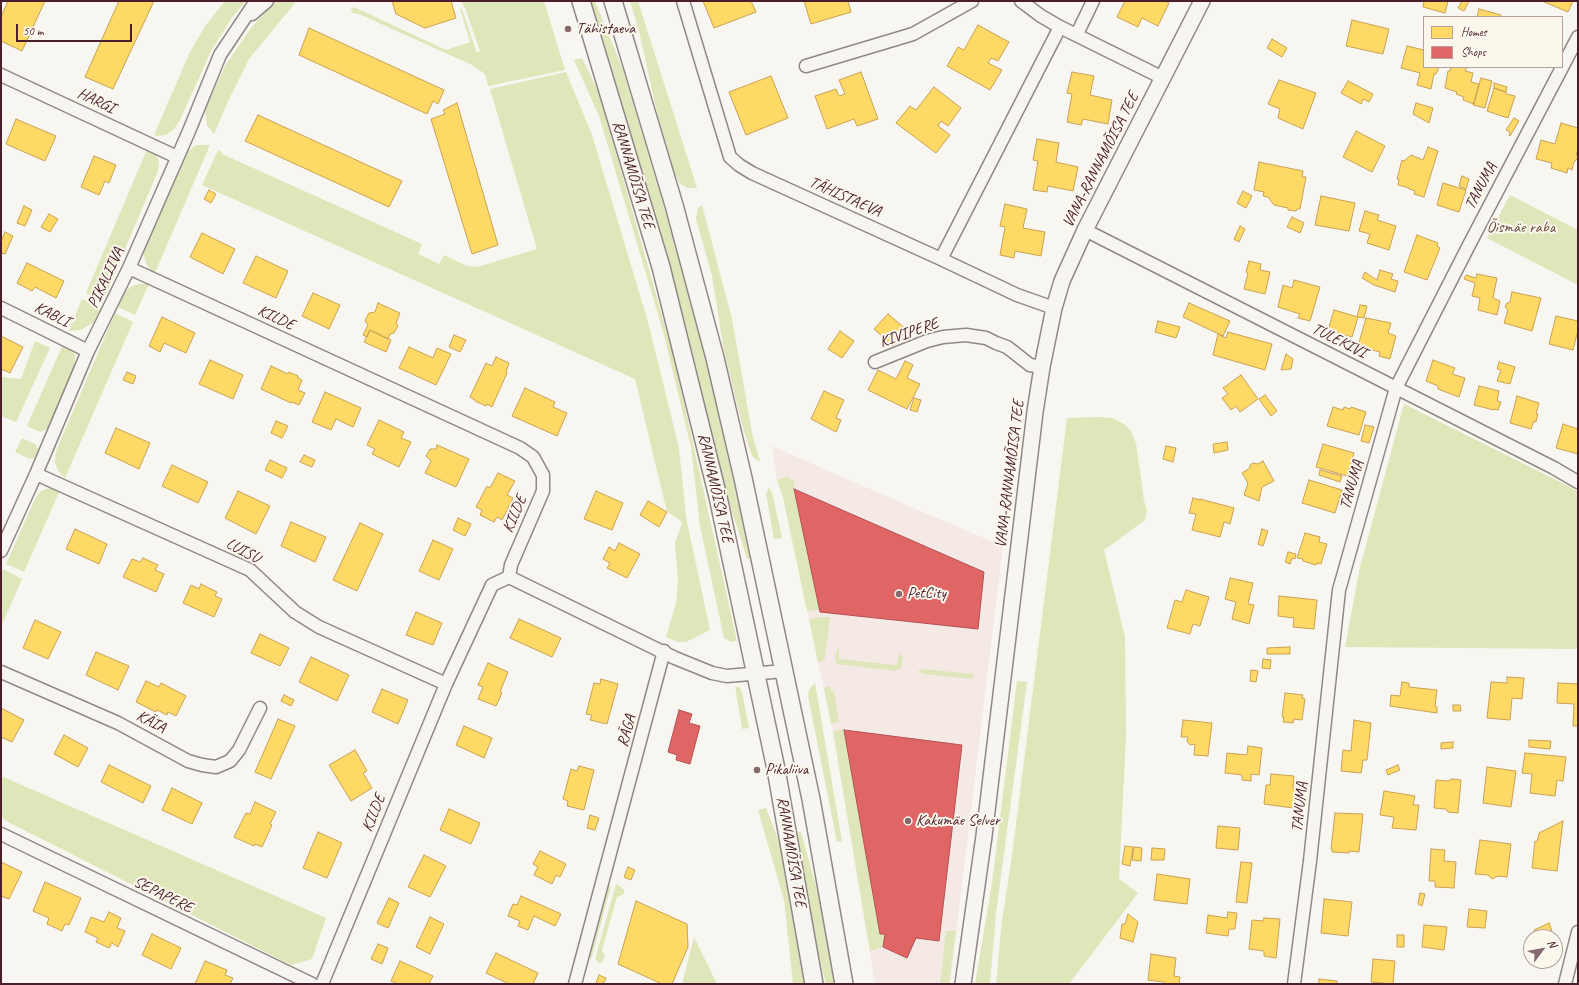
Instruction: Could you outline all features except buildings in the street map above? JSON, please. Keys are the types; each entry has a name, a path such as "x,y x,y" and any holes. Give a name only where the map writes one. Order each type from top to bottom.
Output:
{"main road":[{"name":"RANNAMÕISA TEE","path":"581,1 663,275 718,497 776,769 814,984"},
{"name":"RANNAMÕISA TEE","path":"613,1 674,205 715,358 743,478 811,799 844,984"}],"street":[{"name":"PIKALIIVA","path":"1,552 88,351 129,268 189,131 220,55 256,1"},
{"name":"PIKALIIVA","path":"244,21 267,1"},
{"name":"TÄHISTAEVA","path":"683,1 730,157 739,165 752,173 941,258 1017,295 1054,308"},
{"path":"806,66 913,34 972,1"},
{"path":"1021,1 1041,16 1060,27 1077,34 1163,78"},
{"path":"1077,34 1093,1"},
{"name":"VANA-RANNAMÕISA TEE","path":"963,984 984,836 1035,412 1042,367 1054,308 1062,281 1085,230 1202,1"},
{"path":"941,258 1060,27"},
{"name":"TANUMA","path":"1563,66 1578,37"},
{"name":"TANUMA","path":"1294,984 1310,861 1339,590 1396,388 1562,68"},
{"name":"HARGI","path":"1,75 177,157"},
{"name":"TULEKIVI","path":"1085,230 1554,468 1578,482"},
{"name":"KILDE","path":"129,268 520,448 533,458 543,475 542,491 511,565 509,577 492,585 446,684 322,984"},
{"name":"KABLI","path":"1,308 88,351"},
{"name":"KIVIPERE","path":"875,362 927,341 943,337 966,335 986,338 1007,348 1030,364 1042,367"},
{"name":"LUISU","path":"36,474 250,570 295,612 319,628 446,684"},
{"path":"509,577 538,593 664,651 675,658 712,673 727,676 784,671"},
{"name":"RÄGA","path":"575,984 664,651"},
{"name":"KÄIA","path":"1,672 118,723 188,761 216,767 230,761 239,750 260,708"},
{"name":"SEPAPERE","path":"1,834 312,984"},
{"path":"1565,984 1578,932"}],"shaded area":[{"path":"772,446 1003,546 950,984 875,984 832,727 783,497 777,480"}],"green space":[{"path":"225,1 246,1 231,19 211,51 180,120 174,129 166,135 154,135 190,52 206,25"},
{"path":"275,1 294,1 295,3 249,59 229,99 214,134 207,125 205,110 225,66 251,28"},
{"path":"461,1 544,1 565,70 488,86 485,74 472,65 359,14 352,13 351,9 354,7 446,50 470,42 460,9 462,9 477,53 480,51 465,8"},
{"path":"591,1 595,1 623,70 660,193 706,358 751,559 747,559 726,492 692,350 661,234"},
{"path":"630,1 638,1 697,188 688,188 680,184 675,175 656,108 639,31"},
{"path":"582,58 599,93 674,358 737,641 731,642 724,638 700,526 691,447 663,331 599,116 574,60"},
{"path":"566,72 592,135 648,322 679,448 686,517 710,630 686,642 678,642 666,637 676,603 678,580 675,543 682,524 680,520 667,512 635,379 202,185 218,150 222,152 222,154 422,244 418,254 439,264 444,255 467,266 477,267 537,249 490,89"},
{"path":"196,145 210,145 154,275 147,266 143,252 186,153"},
{"path":"148,147 155,153 159,161 158,171 103,301 86,293"},
{"name":"Õismäe raba","path":"1510,195 1578,230 1578,285 1487,238"},
{"path":"702,205 732,319 752,433 760,462 753,457 750,451 724,351 712,276 696,219 698,208"},
{"path":"149,284 135,315 118,307 124,293 132,286"},
{"path":"82,299 101,308 93,323 80,330 69,331"},
{"path":"115,313 133,322 65,478 59,472 55,463 56,451"},
{"path":"35,341 50,348 16,422 1,416 1,377 21,379"},
{"path":"64,342 72,350 75,356 74,369 47,429 40,432 27,426"},
{"path":"1404,404 1578,491 1578,649 1345,647 1360,567"},
{"path":"1067,418 1113,418 1124,424 1131,431 1136,443 1144,501 1147,510 1145,520 1104,550 1125,637 1126,735 1119,879 1138,893 1069,984 996,984 1002,920 1012,856"},
{"path":"22,438 35,444 38,449 35,457 30,459 15,452"},
{"path":"787,477 794,481 794,490 820,609 807,611 783,497 777,480"},
{"path":"51,487 61,488 24,572 6,564 35,499 41,491"},
{"path":"769,487 773,496 782,538 774,539 766,494"},
{"path":"3,569 22,579 1,627 1,575"},
{"path":"830,617 825,658 818,662 809,619"},
{"path":"839,648 839,659 896,665 899,654 903,657 901,668 895,671 837,664 835,660 837,649"},
{"path":"922,669 973,674 973,679 922,674 918,670"},
{"path":"1017,681 1027,682 996,913 990,984 975,984 992,883"},
{"path":"815,683 842,841 837,842 809,701 808,693 810,688"},
{"path":"735,686 739,687 742,692 749,728 742,729"},
{"path":"828,686 834,692 839,722 831,724 824,688"},
{"path":"841,729 844,730 880,934 885,934 883,947 870,951 833,731"},
{"path":"1,776 326,918 312,959 291,965 4,820 1,816"},
{"path":"766,808 779,842 804,984 793,984 784,900 758,810"},
{"path":"797,832 801,832 821,904 834,984 826,984 818,953"},
{"path":"616,884 624,890 624,894 617,897 602,950 605,957 601,963 599,963 595,959"},
{"path":"611,886 591,960 588,956 607,887"},
{"path":"946,931 956,931 949,984 940,984"},
{"path":"694,937 717,984 682,984"}],"place":[{"name":"Tähistaeva","path":"568,29"},
{"name":"PetCity","path":"899,594"},
{"name":"Pikaliiva","path":"757,770"},
{"name":"Kakumäe Selver","path":"908,821"}]}
